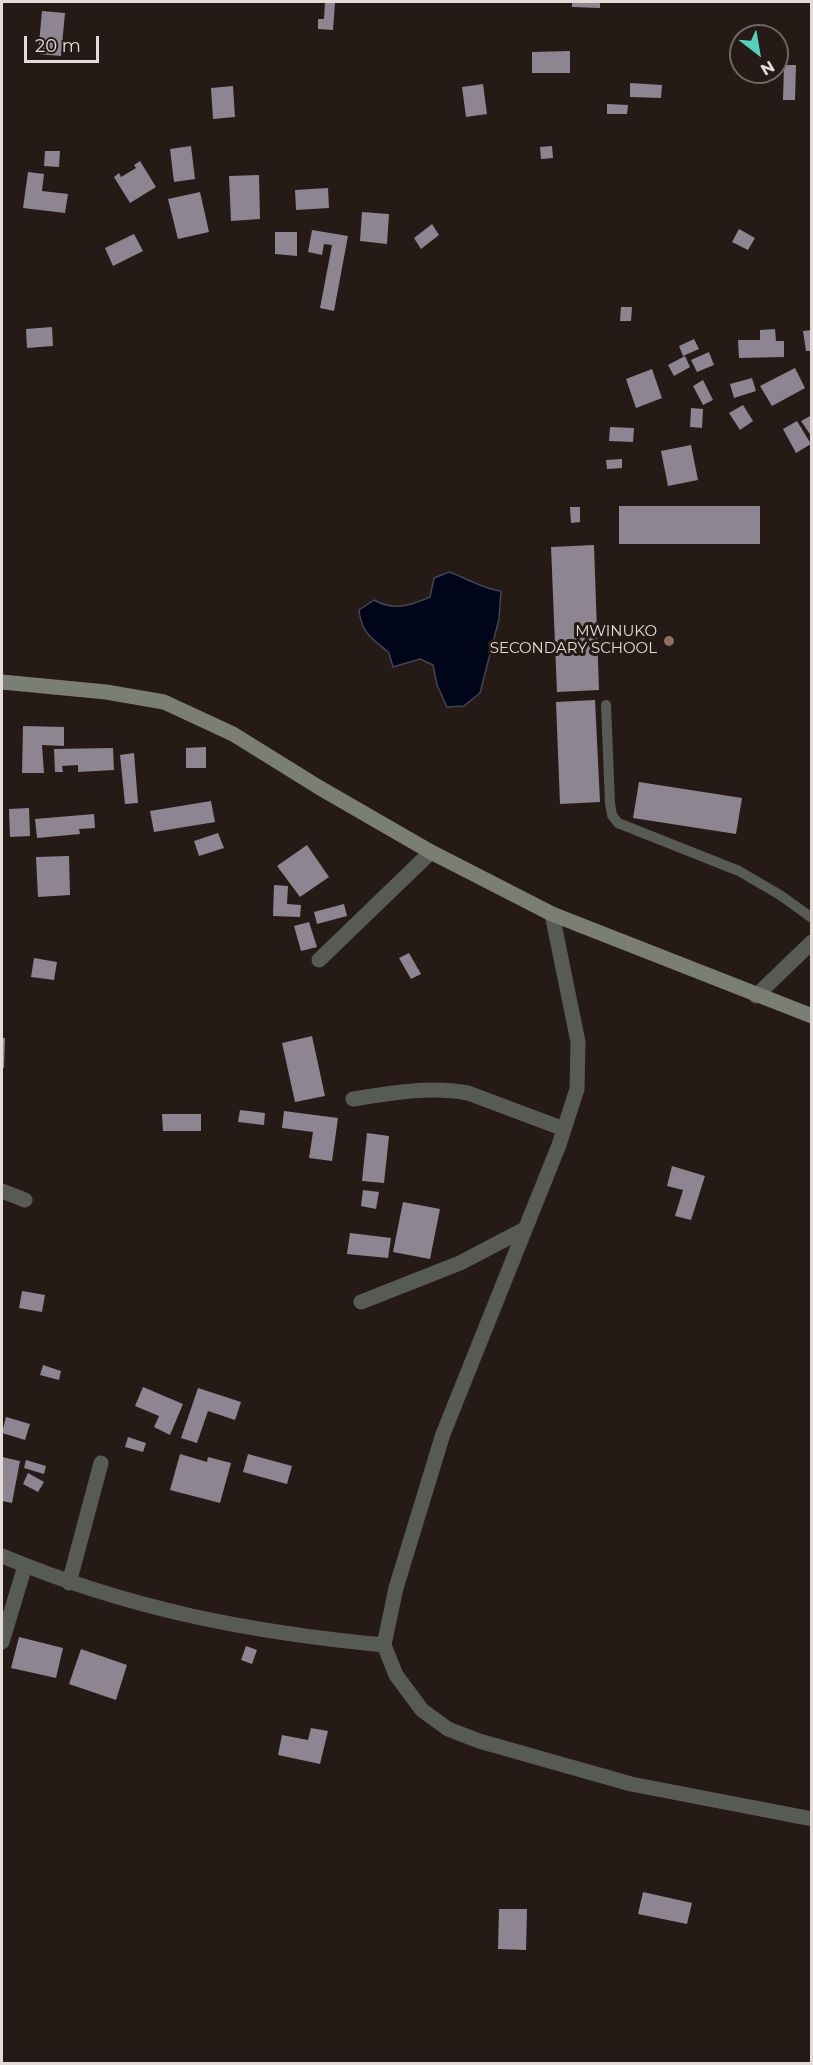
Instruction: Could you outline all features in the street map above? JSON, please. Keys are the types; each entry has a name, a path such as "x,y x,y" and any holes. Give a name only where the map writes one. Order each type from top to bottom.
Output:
{"street":[{"path":"2,682 106,692 164,702 233,734 430,852 552,914 756,996 812,1016"},
{"path":"319,960 430,852"},
{"path":"552,914 578,1041 577,1089 564,1130 442,1434 396,1588 384,1645 396,1675 422,1710 448,1729 479,1741 631,1784 812,1819"},
{"path":"756,996 812,942"},
{"path":"353,1099 421,1089 454,1090 468,1093 564,1130"},
{"path":"2,1191 25,1200"},
{"path":"361,1302 460,1263 525,1229"},
{"path":"69,1583 101,1464"},
{"path":"2,1556 69,1583 202,1620 300,1637 384,1645"},
{"path":"2,1642 25,1566"}],"lane":[{"path":"606,705 610,803 612,815 618,823 739,871 780,895 812,918"}],"water":[{"path":"449,572 481,586 501,591 499,619 480,693 464,706 447,707 437,685 433,665 420,659 393,667 389,653 365,630 359,610 374,600 388,605 402,606 430,597 434,578"}],"building":[{"path":"325,2 335,2 333,30 318,29 318,19 324,19"},
{"path":"572,2 600,2 600,8 572,7"},
{"path":"42,11 65,13 61,56 38,54"},
{"path":"570,51 570,73 532,73 532,52"},
{"path":"789,65 796,65 795,100 783,100 783,84 789,84"},
{"path":"630,83 662,85 661,98 630,97"},
{"path":"483,84 487,114 466,117 462,87"},
{"path":"233,86 235,117 213,119 211,88"},
{"path":"607,104 628,105 627,114 607,114"},
{"path":"191,146 195,179 174,182 170,149"},
{"path":"552,146 553,158 541,159 540,147"},
{"path":"45,151 60,151 59,167 44,166"},
{"path":"140,161 156,187 130,203 114,177 119,173 121,177 136,168 134,165"},
{"path":"28,172 44,174 42,191 68,194 65,213 23,208"},
{"path":"259,175 260,219 231,221 229,176"},
{"path":"328,188 329,208 296,210 295,190"},
{"path":"200,192 209,232 178,239 168,199"},
{"path":"362,212 389,214 387,244 360,241"},
{"path":"432,224 439,235 421,249 414,238"},
{"path":"739,229 755,238 748,250 732,242"},
{"path":"312,230 348,236 334,311 320,308 332,245 324,244 322,255 308,252"},
{"path":"275,232 297,232 297,256 275,254"},
{"path":"134,234 143,251 113,266 105,248"},
{"path":"621,307 632,307 631,321 620,321"},
{"path":"52,327 53,346 27,348 26,329"},
{"path":"775,329 776,341 784,341 784,357 739,358 738,340 760,340 760,330"},
{"path":"812,330 812,351 806,351 803,331"},
{"path":"694,339 699,349 683,356 679,346"},
{"path":"709,352 714,365 697,372 691,360"},
{"path":"685,356 690,367 674,376 668,365"},
{"path":"795,368 805,388 772,406 760,386"},
{"path":"652,369 662,398 636,408 626,379"},
{"path":"752,378 756,391 734,398 730,384"},
{"path":"703,380 713,400 703,405 693,386"},
{"path":"743,405 753,421 740,430 729,413"},
{"path":"691,408 703,409 702,428 690,427"},
{"path":"812,415 812,437 801,421"},
{"path":"797,421 811,444 796,453 783,429"},
{"path":"610,427 634,428 633,442 609,441"},
{"path":"691,445 698,480 668,486 661,451"},
{"path":"622,459 622,468 607,469 606,460"},
{"path":"619,506 760,506 760,544 619,544"},
{"path":"570,507 580,507 580,522 571,523"},
{"path":"594,545 599,690 557,692 551,547"},
{"path":"595,700 600,802 560,804 556,702"},
{"path":"23,726 64,727 64,746 42,745 44,773 22,773"},
{"path":"206,747 206,768 186,768 186,748"},
{"path":"113,748 114,770 78,772 78,765 62,766 63,772 55,772 54,749"},
{"path":"134,753 138,803 125,804 120,755"},
{"path":"639,782 742,798 736,834 633,818"},
{"path":"211,801 215,822 154,832 150,811"},
{"path":"29,808 30,836 10,837 9,809"},
{"path":"94,814 95,828 79,829 80,834 37,838 35,819"},
{"path":"218,833 224,848 199,856 194,841"},
{"path":"307,845 329,877 300,897 277,866"},
{"path":"69,856 70,895 38,897 36,857"},
{"path":"274,885 288,886 287,904 301,905 300,917 273,916"},
{"path":"344,904 347,916 317,924 314,912"},
{"path":"309,922 317,947 301,951 294,926"},
{"path":"409,953 421,974 411,979 399,958"},
{"path":"34,958 57,962 54,980 31,977"},
{"path":"312,1036 325,1096 295,1102 282,1043"},
{"path":"2,1038 5,1038 4,1068 2,1068"},
{"path":"240,1110 265,1113 264,1125 238,1122"},
{"path":"284,1111 338,1118 332,1161 309,1158 313,1132 282,1128"},
{"path":"162,1114 201,1114 201,1131 163,1131"},
{"path":"367,1133 389,1136 384,1183 362,1181"},
{"path":"672,1166 705,1176 691,1220 675,1216 683,1190 667,1186"},
{"path":"363,1190 379,1192 376,1209 361,1206"},
{"path":"403,1202 440,1209 430,1259 393,1252"},
{"path":"350,1233 391,1238 388,1258 347,1254"},
{"path":"22,1291 45,1295 42,1312 19,1308"},
{"path":"43,1365 61,1371 59,1380 40,1375"},
{"path":"143,1387 183,1404 170,1435 154,1427 159,1416 135,1406"},
{"path":"198,1388 241,1402 235,1420 208,1411 197,1443 181,1438"},
{"path":"6,1417 30,1424 25,1440 2,1433"},
{"path":"128,1437 146,1443 143,1452 125,1447"},
{"path":"180,1454 207,1462 208,1457 231,1463 220,1503 170,1490"},
{"path":"248,1454 292,1466 287,1484 243,1472"},
{"path":"2,1457 20,1461 12,1503 2,1501"},
{"path":"26,1460 46,1466 44,1474 24,1468"},
{"path":"28,1473 44,1482 38,1492 23,1484"},
{"path":"19,1637 63,1648 56,1678 11,1668"},
{"path":"246,1646 257,1650 252,1664 241,1660"},
{"path":"81,1649 127,1665 116,1700 69,1684"},
{"path":"311,1728 328,1731 320,1764 278,1755 282,1735 308,1740"},
{"path":"643,1892 692,1903 687,1924 638,1914"},
{"path":"499,1909 527,1909 526,1950 498,1949"}],"place":[{"name":"MWINUKO SECONDARY SCHOOL","path":"669,641"}]}
